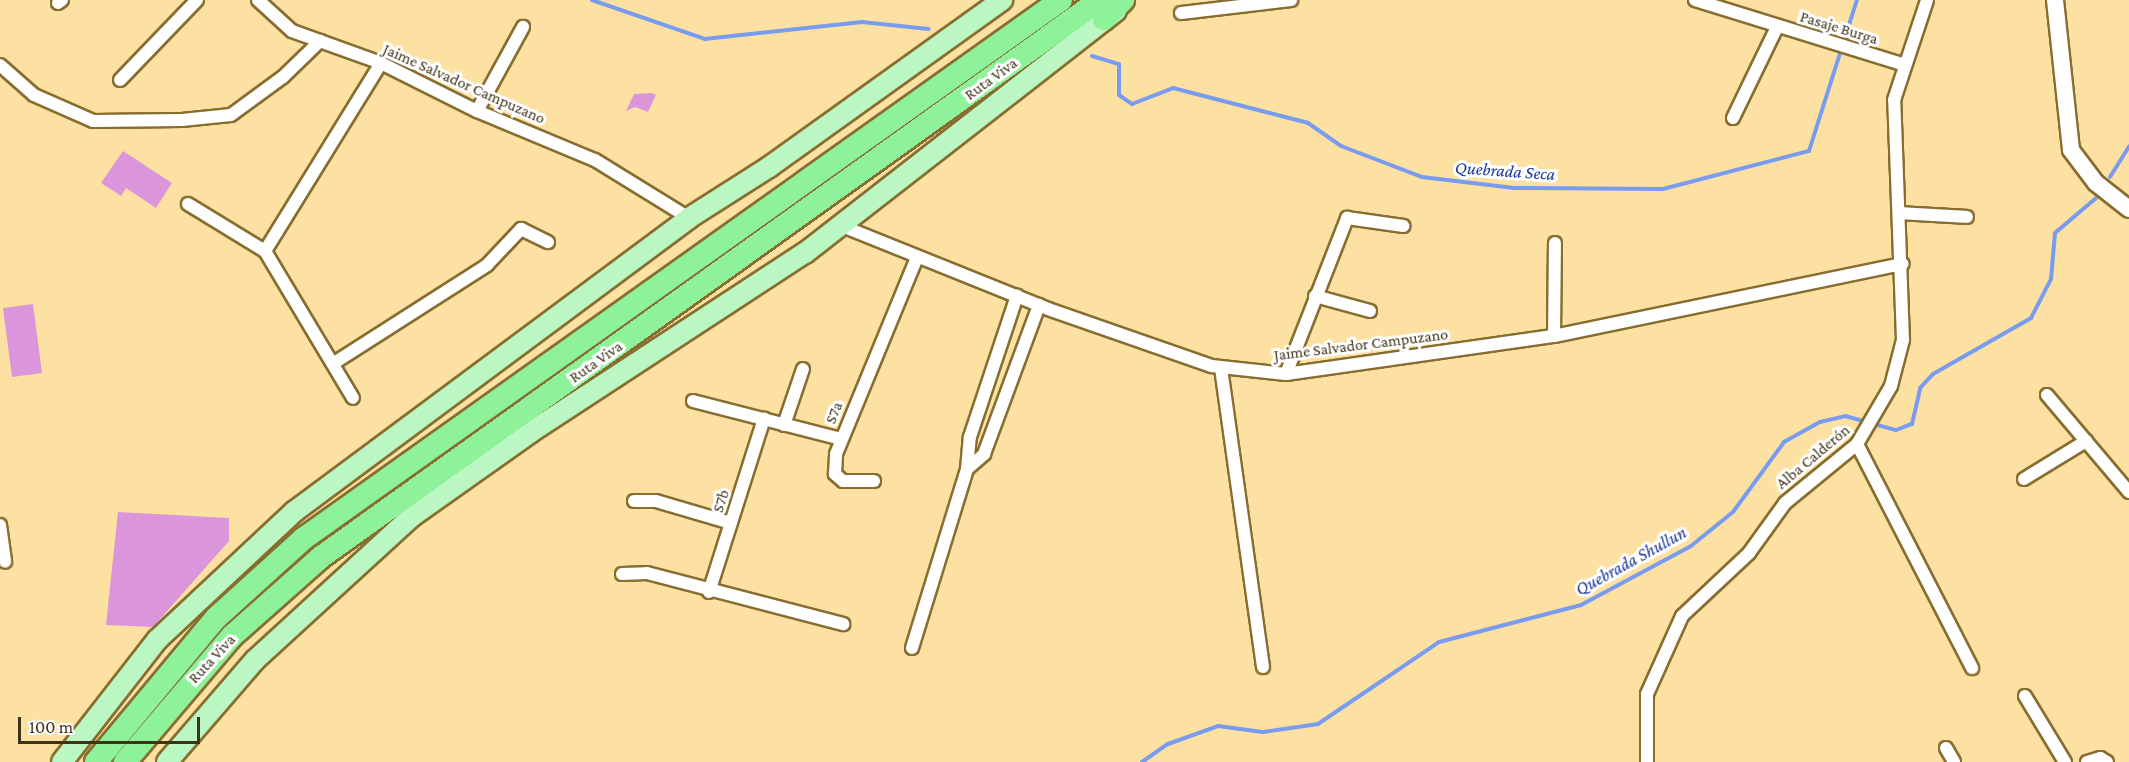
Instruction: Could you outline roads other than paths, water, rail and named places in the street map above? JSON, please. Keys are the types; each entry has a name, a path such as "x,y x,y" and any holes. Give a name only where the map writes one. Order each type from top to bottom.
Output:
{"highway":[{"name":"Ruta Viva","path":"96,762 216,618 303,539 1061,0"},
{"path":"1102,10 1123,0"},
{"name":"Ruta Viva","path":"125,762 232,636 321,557 1102,10"}],"main road":[{"path":"62,762 157,640 295,510 689,218 769,167 1002,0"},
{"name":"Ruta Viva","path":"167,762 255,660 411,517 842,226 1102,10 1133,0"},
{"path":"2055,0 2070,150 2096,183 2129,209"}],"street":[{"path":"120,80 197,0"},
{"name":"Jaime Salvador Campuzano","path":"258,0 292,30 381,63 477,111 596,160 689,218"},
{"path":"1181,13 1291,0"},
{"name":"Pasaje Burga","path":"1695,0 1905,65"},
{"name":"Alba Calderón","path":"1647,762 1647,694 1682,616 1749,553 1785,503 1857,444 1866,434 1878,412 1903,340 1903,264 1894,100 1927,0"},
{"path":"477,111 523,27"},
{"path":"1733,118 1777,27"},
{"path":"0,65 34,95 93,121 182,120 231,115 283,77 320,41"},
{"path":"264,251 381,63"},
{"path":"188,204 264,251 334,363 353,398"},
{"path":"1900,213 1967,217"},
{"path":"1286,374 1315,296 1349,216 1403,226"},
{"name":"Jaime Salvador Campuzano","path":"842,226 1039,305 1221,368 1286,374 1554,336 1903,264"},
{"path":"334,363 487,265 521,229 548,242"},
{"path":"1554,336 1555,243"},
{"name":"S7a","path":"693,401 841,440 917,257"},
{"path":"912,648 967,469 970,438 1017,296"},
{"path":"1315,296 1370,311"},
{"path":"967,469 984,454 1039,305"},
{"path":"1221,368 1263,667"},
{"path":"784,425 802,369"},
{"path":"2047,395 2129,492"},
{"name":"S7b","path":"709,592 764,419"},
{"path":"841,440 835,474 843,481 874,482"},
{"path":"2024,479 2086,441"},
{"path":"1857,444 1972,669"},
{"path":"634,501 656,501 731,523"},
{"path":"0,525 5,562"},
{"path":"622,574 647,573 709,592 843,624"},
{"path":"2025,696 2065,762"},
{"path":"1946,748 1954,762"},
{"path":"2087,762 2100,758 2107,762"}],"waterway":[{"name":"Quebrada Seca","path":"592,0 705,39 862,22 929,29"},
{"name":"Quebrada Seca","path":"1092,56 1119,64 1119,95 1132,104 1173,88 1308,123 1341,146 1422,177 1514,188 1663,189 1809,151 1857,0"},
{"name":"Quebrada Shullun","path":"2110,177 2129,146"},
{"name":"Quebrada Shullun","path":"1142,762 1168,744 1218,726 1263,732 1318,724 1439,642 1581,605 1691,546 1733,512 1784,442 1820,422 1845,416 1896,430 1912,424 1920,388 1933,374 2031,318 2051,279 2055,233 2096,198"}]}
